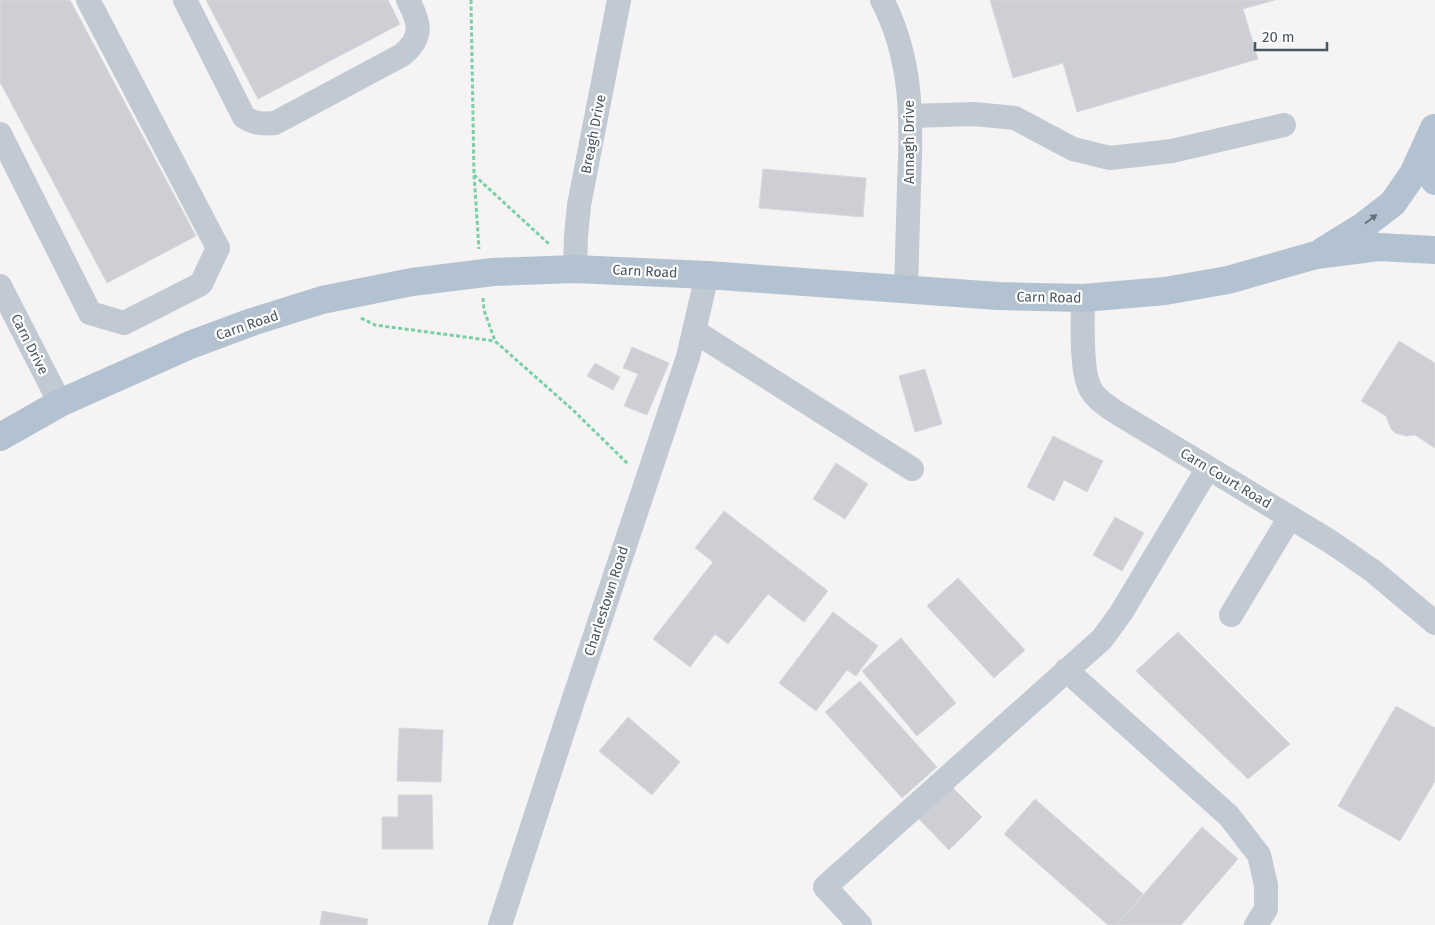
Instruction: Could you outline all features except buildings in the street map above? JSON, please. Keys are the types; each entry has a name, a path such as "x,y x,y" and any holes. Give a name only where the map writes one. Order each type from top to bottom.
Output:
{"main road":[{"name":"Carn Road","path":"1316,255 1362,226 1393,203 1413,174 1435,127"},
{"path":"1435,127 1431,172 1435,181"},
{"name":"Carn Road","path":"0,436 60,403 190,344 313,302 412,282 480,274 575,269 707,275 998,296 1083,298 1165,291 1228,280 1316,255 1379,247 1435,250"}],"street":[{"path":"3,149 90,313 124,323 201,284 218,248 88,0"},
{"path":"185,0 244,117 253,123 264,124 276,123 402,54 413,46 417,36 418,24 408,0"},
{"name":"Breagh Drive","path":"575,269 576,236 580,205 619,0"},
{"name":"Annagh Drive","path":"882,0 890,16 904,58 910,99 911,139 906,289"},
{"path":"911,116 974,114 1016,118 1074,149 1110,158 1172,151 1284,125"},
{"name":"Charlestown Road","path":"500,925 688,357 707,275"},
{"name":"Carn Drive","path":"0,286 60,403"},
{"name":"Carn Court Road","path":"1083,298 1085,369 1091,390 1100,400 1114,411 1331,542 1373,571 1435,623"},
{"path":"694,331 912,469"},
{"path":"860,925 825,887 1102,639 1121,613 1208,468"},
{"path":"1231,615 1290,517"},
{"path":"1066,670 1229,816 1259,855 1266,886 1266,909 1256,925"}],"path":[{"path":"474,175 575,269"},
{"path":"357,317 375,325 495,341"}]}
